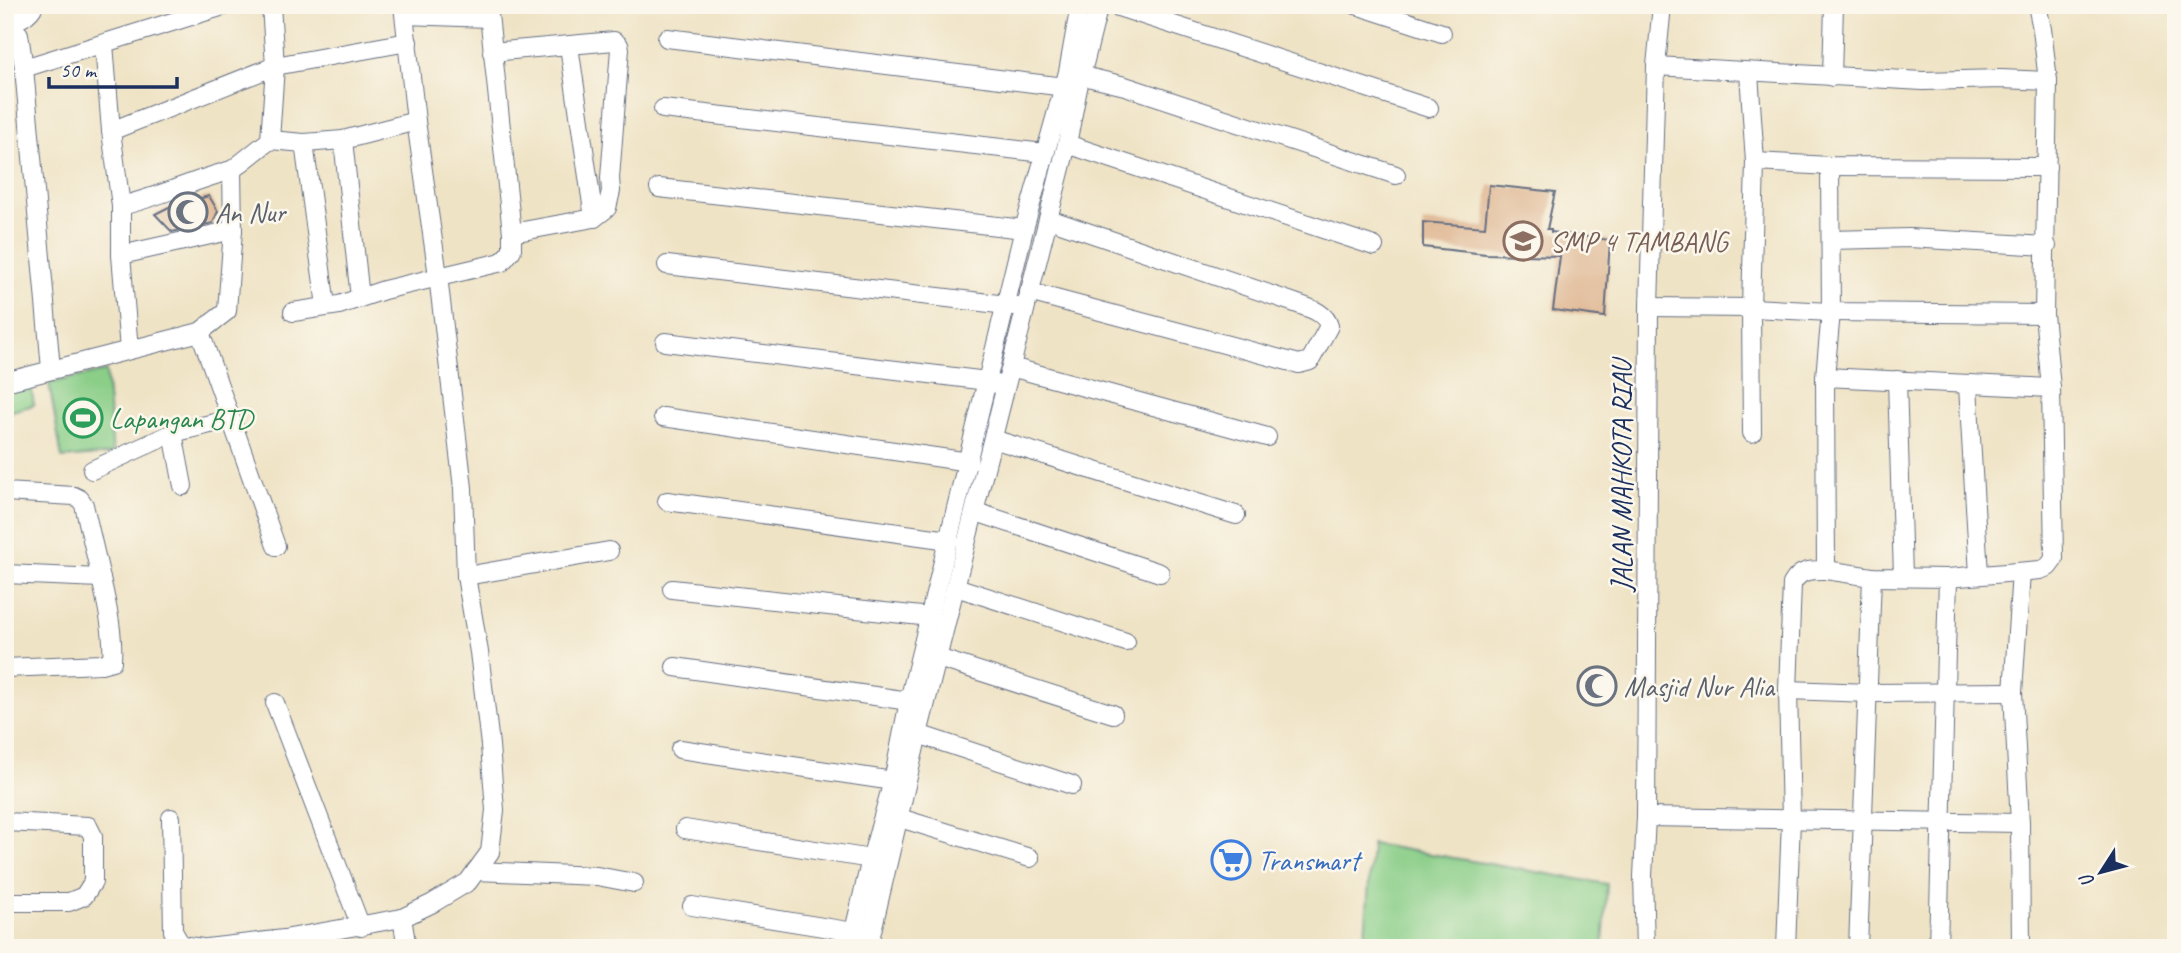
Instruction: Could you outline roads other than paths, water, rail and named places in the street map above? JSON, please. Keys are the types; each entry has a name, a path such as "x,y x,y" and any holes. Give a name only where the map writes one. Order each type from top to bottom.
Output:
{"street":[{"path":"34,5 12,29 24,68 51,369"},
{"path":"24,68 227,5"},
{"path":"270,140 275,66 271,5"},
{"path":"868,948 892,816 976,512 1067,144 1079,5"},
{"path":"692,906 852,940 870,859 892,816 893,781 912,741 909,701 1044,153 1099,5"},
{"path":"1112,5 1429,108"},
{"path":"1356,5 1442,33"},
{"name":"JALAN MAHKOTA RIAU","path":"1646,948 1643,876 1646,817 1649,307 1656,66 1662,5"},
{"path":"1832,76 1834,5"},
{"path":"1786,948 1791,820 1788,690 1792,584 1797,575 1806,571 1826,570 1872,577 1948,578 2040,570 2048,567 2054,559 2051,388 2044,314 2048,80 2037,5"},
{"path":"207,948 285,939 402,918 468,882 490,852 495,810 481,666 466,576 463,488 439,276 416,121 404,10 488,12 512,250 502,262 439,276 339,305 293,312"},
{"path":"667,38 1125,86 1396,175"},
{"path":"492,52 614,41 620,50 610,203 594,218 512,233"},
{"path":"111,131 275,66 408,42"},
{"path":"104,44 111,131 121,206 121,255 129,350"},
{"path":"569,46 594,218"},
{"path":"1656,66 1923,81 2048,80"},
{"path":"1749,72 1755,162 1751,308 1752,433"},
{"path":"663,109 1044,153"},
{"path":"121,206 232,170 270,140 304,143 343,140 416,121"},
{"path":"343,140 360,298"},
{"path":"304,143 326,306"},
{"path":"1067,144 1374,246"},
{"path":"1755,162 1830,166 2047,167"},
{"path":"1826,570 1825,377 1831,312 1830,166"},
{"path":"5,382 200,332 227,311 233,230 232,170"},
{"path":"659,188 1024,229"},
{"path":"667,265 1006,303 1027,300 1300,364 1310,361 1329,326 1327,320 1318,312 1295,303 1049,219"},
{"path":"121,255 233,230"},
{"path":"1831,240 1909,238 2047,246"},
{"path":"1649,307 2044,314"},
{"path":"200,332 276,547"},
{"path":"665,341 987,382 1006,388"},
{"path":"1011,367 1267,437"},
{"path":"1825,377 2051,388"},
{"path":"1897,380 1903,576"},
{"path":"1968,386 1979,575"},
{"path":"663,417 969,462"},
{"path":"92,470 173,433 231,419"},
{"path":"173,433 183,486"},
{"path":"993,439 1236,515"},
{"path":"5,492 74,496 80,499 84,505 101,578 113,649 112,661 101,664 5,668"},
{"path":"667,500 949,540"},
{"path":"976,512 1160,573"},
{"path":"466,576 609,551"},
{"path":"2021,572 2013,692 2020,823 2021,948"},
{"path":"5,574 101,578"},
{"path":"1858,948 1872,577"},
{"path":"1938,948 1948,578"},
{"path":"956,587 1126,642"},
{"path":"672,589 930,617"},
{"path":"938,657 1113,714"},
{"path":"675,667 909,701"},
{"path":"1788,690 1869,693 2013,692"},
{"path":"275,703 361,926"},
{"path":"912,741 1072,785"},
{"path":"680,749 893,781"},
{"path":"892,816 1030,858"},
{"path":"1646,817 2020,823"},
{"path":"171,818 173,931 181,945 202,948"},
{"path":"5,822 88,826 93,836 93,883 84,896 69,902 5,902"},
{"path":"685,829 870,859"},
{"path":"476,871 597,876 634,883"},
{"path":"402,918 407,948"}],"place":[{"name":"An Nur","path":"188,212"},
{"name":"SMP 4 TAMBANG","path":"1523,241"},
{"name":"Lapangan BTD","path":"83,418"},
{"name":"Masjid Nur Alia","path":"1597,686"},
{"name":"Transmart","path":"1231,860"}]}
